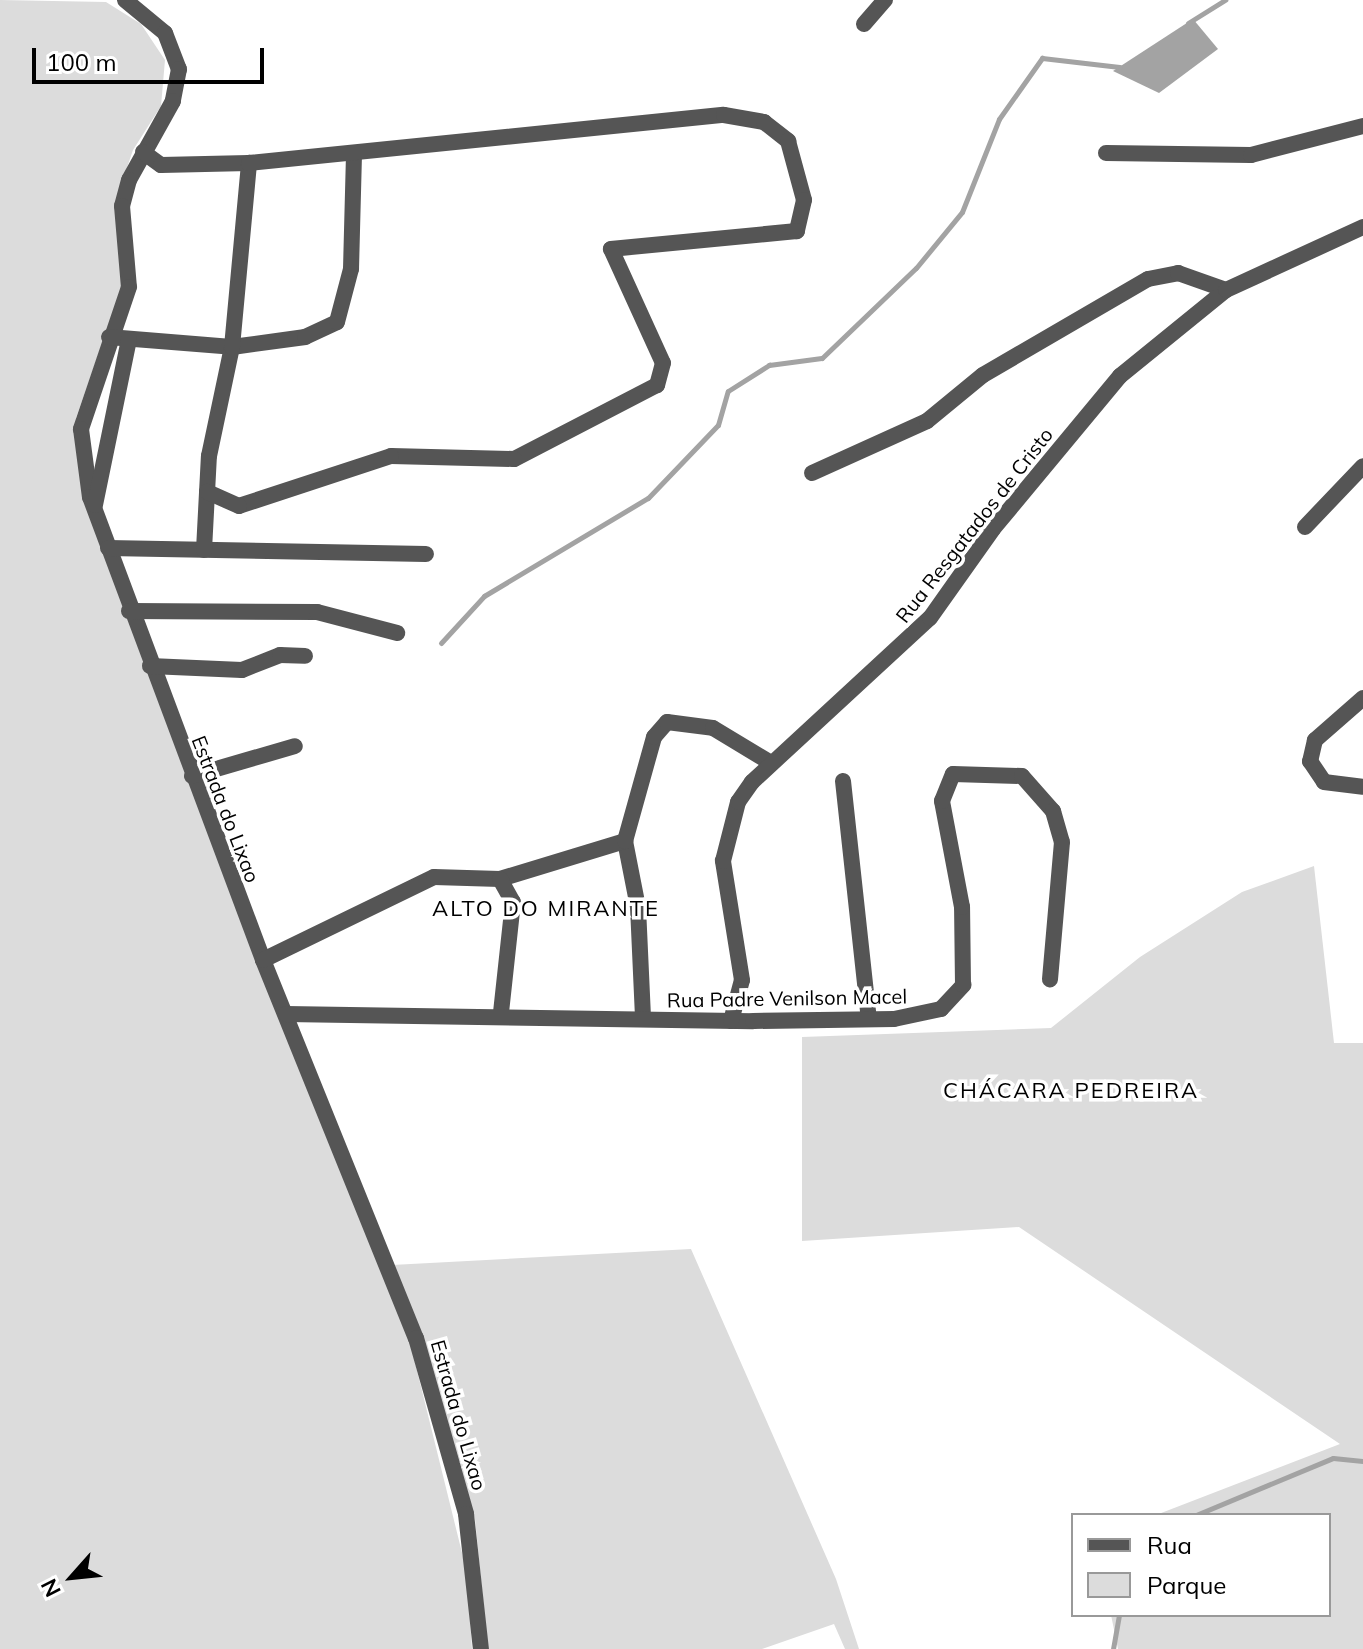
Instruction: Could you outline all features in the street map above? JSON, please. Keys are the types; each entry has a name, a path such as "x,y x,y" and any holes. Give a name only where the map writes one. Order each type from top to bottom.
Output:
{"street":[{"name":"Estrada do Lixao","path":"125,0 165,33 179,69 173,101 143,152 122,206 129,287 109,337 81,429 94,510 192,776 434,1397 472,1541 481,1649"},
{"path":"864,24 885,0"},
{"path":"143,152 161,165 249,163 749,117 788,141 804,215 797,231 783,236 611,249 664,378 530,455 492,462 391,456 239,506 207,492"},
{"path":"1106,153 1251,155 1363,126"},
{"path":"109,337 232,347 305,337 344,312 354,154"},
{"path":"204,550 207,492 232,347 249,163"},
{"name":"Rua Resgatados de Cristo","path":"731,1021 742,980 723,861 738,802 771,763 930,618 993,529 1120,376 1226,290 1363,227"},
{"path":"812,473 927,421 983,375 1148,279 1178,273 1226,290"},
{"path":"94,510 129,339"},
{"path":"1305,527 1363,466"},
{"path":"108,548 426,554"},
{"path":"129,611 317,612 397,633"},
{"path":"150,666 242,670 280,655 305,656"},
{"path":"1363,698 1321,732 1310,761 1324,782 1363,787"},
{"path":"643,1019 638,907 625,841 654,737 667,722 713,728 771,763"},
{"path":"192,776 295,746"},
{"name":"Rua Padre Venilson Macel","path":"286,1014 501,1013 731,1021 869,1019 924,1014 961,994 962,907 942,801 953,774 1022,776 1053,811 1062,842 1050,979"},
{"path":"843,781 869,1019"},
{"path":"263,960 419,882 500,879 625,841"},
{"path":"500,879 513,902 501,1013"}],"green space":[{"path":"0,0 106,2 141,24 165,60 161,106 133,150 117,197 123,283 76,418 83,498 280,1021 408,1334 467,1573 472,1649 0,1649"},
{"path":"1314,866 1334,1043 1363,1043 1363,1649 1118,1649 1111,1617 1331,1617 1331,1513 1161,1513 1340,1444 1019,1227 802,1241 802,1037 1051,1028 1140,957 1242,892"},
{"path":"691,1249 836,1579 859,1649 845,1649 834,1624 762,1649 488,1649 475,1519 392,1265"}],"shaded area":[{"path":"1193,19 1218,49 1159,93 1113,71"}],"waterway":[{"path":"1188,23 1225,0"},
{"path":"441,643 484,596 648,498 718,425 728,391 769,365 822,358 916,268 962,212 999,119 1042,58 1119,67"},
{"path":"1201,1513 1333,1458 1363,1461"},
{"path":"1113,1649 1119,1617"}],"district":[{"name":"ALTO DO MIRANTE","path":"546,909"},
{"name":"CHÁCARA PEDREIRA","path":"1071,1091"}]}
